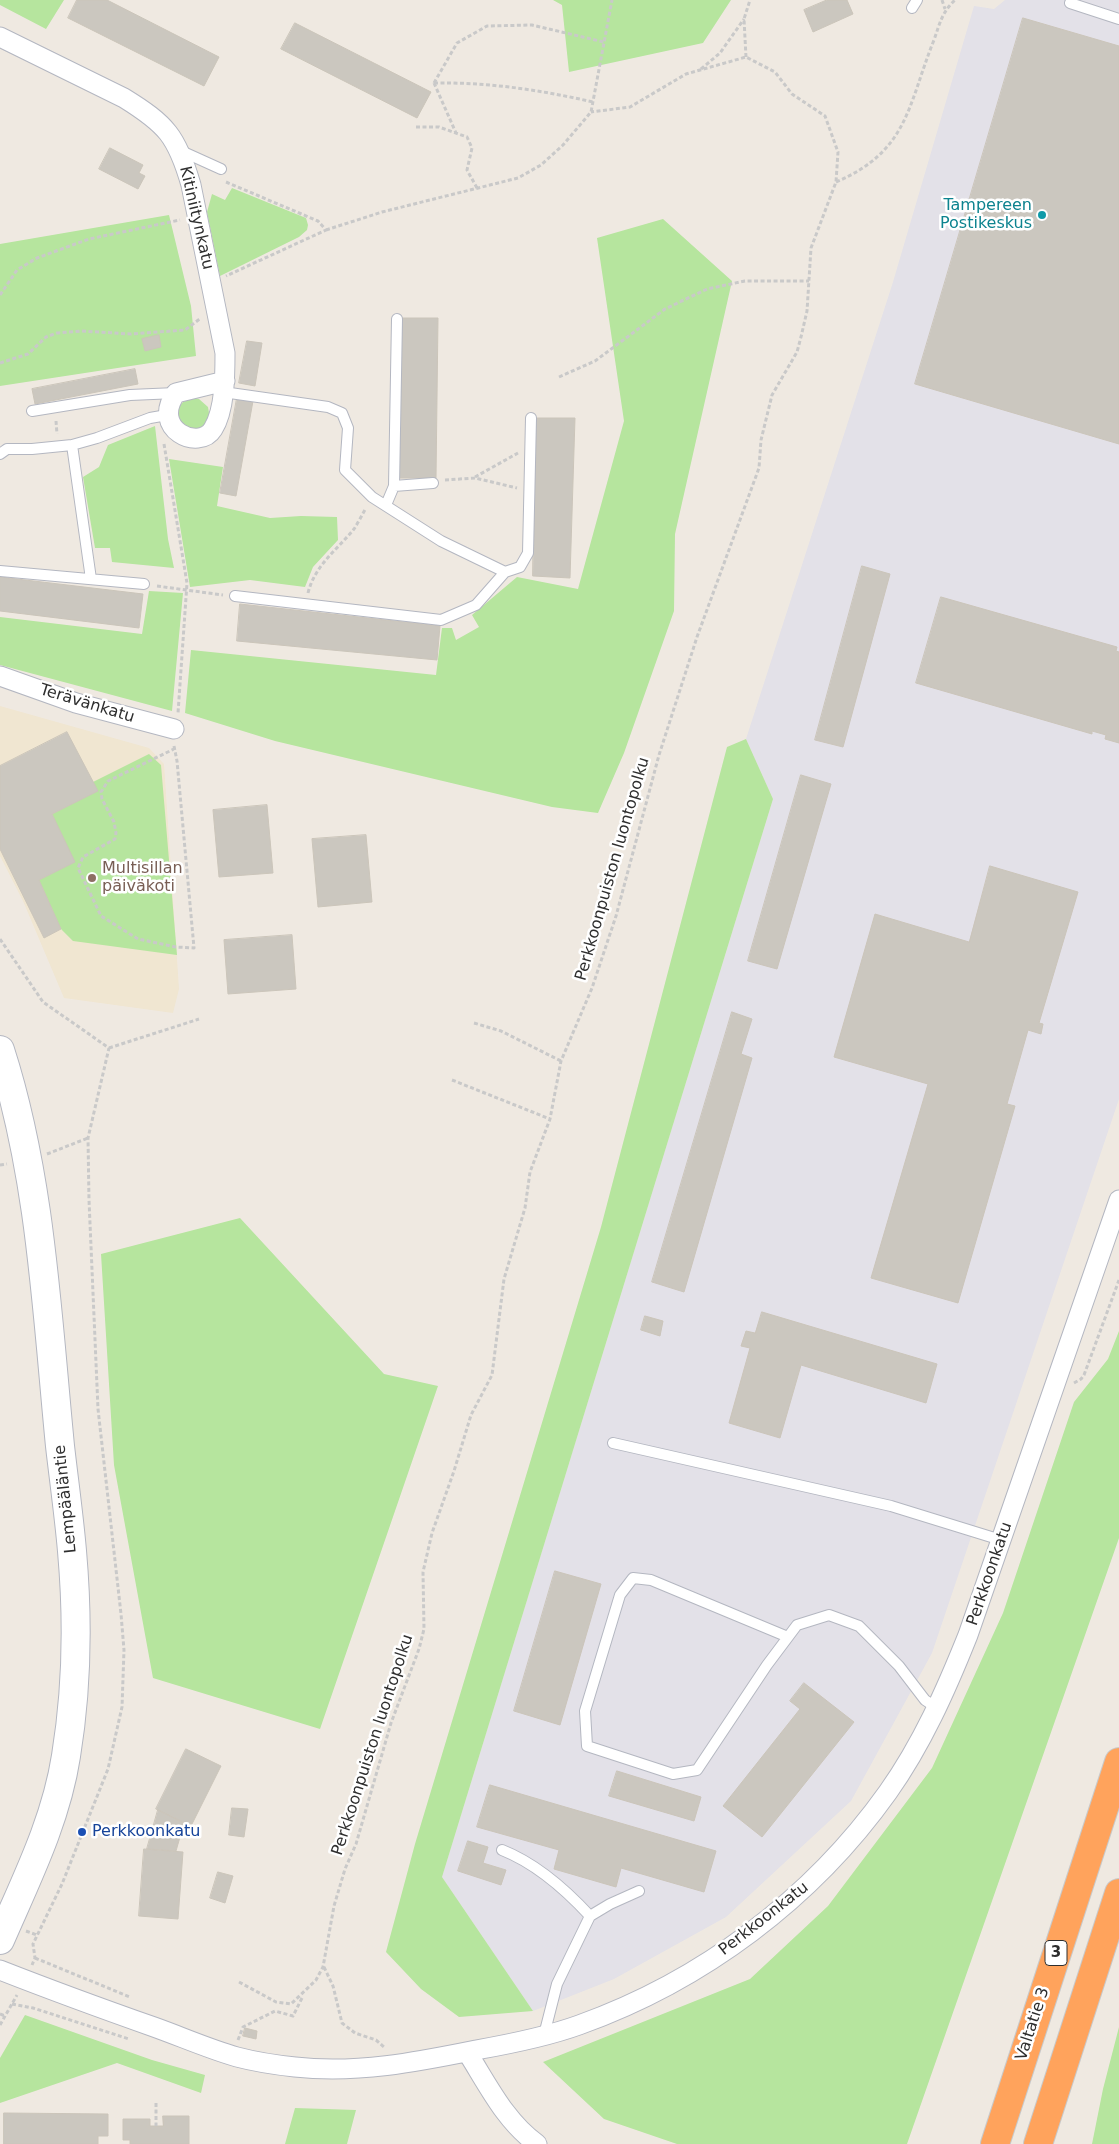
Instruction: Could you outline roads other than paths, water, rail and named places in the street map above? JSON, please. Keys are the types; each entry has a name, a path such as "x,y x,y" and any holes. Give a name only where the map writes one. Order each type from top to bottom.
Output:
{"highway":[{"name":"Valtatie 3","path":"995,2144 1119,1762"},
{"path":"1038,2144 1119,1893"}],"main road":[{"name":"Lempääläntie","path":"0,1050 28,1153 41,1257 72,1553 75,1654 73,1707 59,1790 41,1847 0,1940"}],"street":[{"name":"Kitiniitynkatu","path":"0,37 136,106 171,134 179,150 189,177 225,353 224,386 213,430 206,436 196,439 183,436 170,421"},
{"path":"170,421 168,403 176,393 224,386"},
{"name":"Terävänkatu","path":"0,676 76,703 174,729"},
{"name":"Perkkoonkatu","path":"0,1970 239,2058 279,2065 326,2069 389,2066 467,2052 544,2035 576,2026 646,1997 697,1969 767,1920 819,1875 866,1822 890,1789 937,1708 968,1635 1119,1200"},
{"path":"467,2052 508,2118 524,2135 537,2144"}],"lane":[{"path":"1070,3 1119,19"},
{"path":"179,150 220,173"},
{"path":"386,505 394,486 396,319"},
{"path":"224,386 328,407 342,413 348,428 345,470 372,497 441,542 505,572"},
{"path":"32,411 130,395 176,393"},
{"path":"0,454 7,449 72,445 97,438 150,418 170,421"},
{"path":"235,596 441,620 476,605 505,572 520,567 528,553 531,418"},
{"path":"72,445 91,579"},
{"path":"394,486 433,484"},
{"path":"0,571 144,584"},
{"path":"613,1443 891,1506 1001,1540"},
{"path":"788,1636 651,1580 633,1578 620,1595 585,1711 587,1746 673,1774 697,1770 767,1665 797,1624 829,1615 859,1626 898,1666 926,1700 937,1708"},
{"path":"502,1850 523,1858 579,1903 590,1916"},
{"path":"544,2035 557,1984 590,1916 610,1904 639,1891"}],"place":[{"name":"Tampereen Postikeskus","path":"1042,215"},
{"name":"Multisillan päiväkoti","path":"92,878"},
{"name":"Perkkoonkatu","path":"82,1832"}]}
